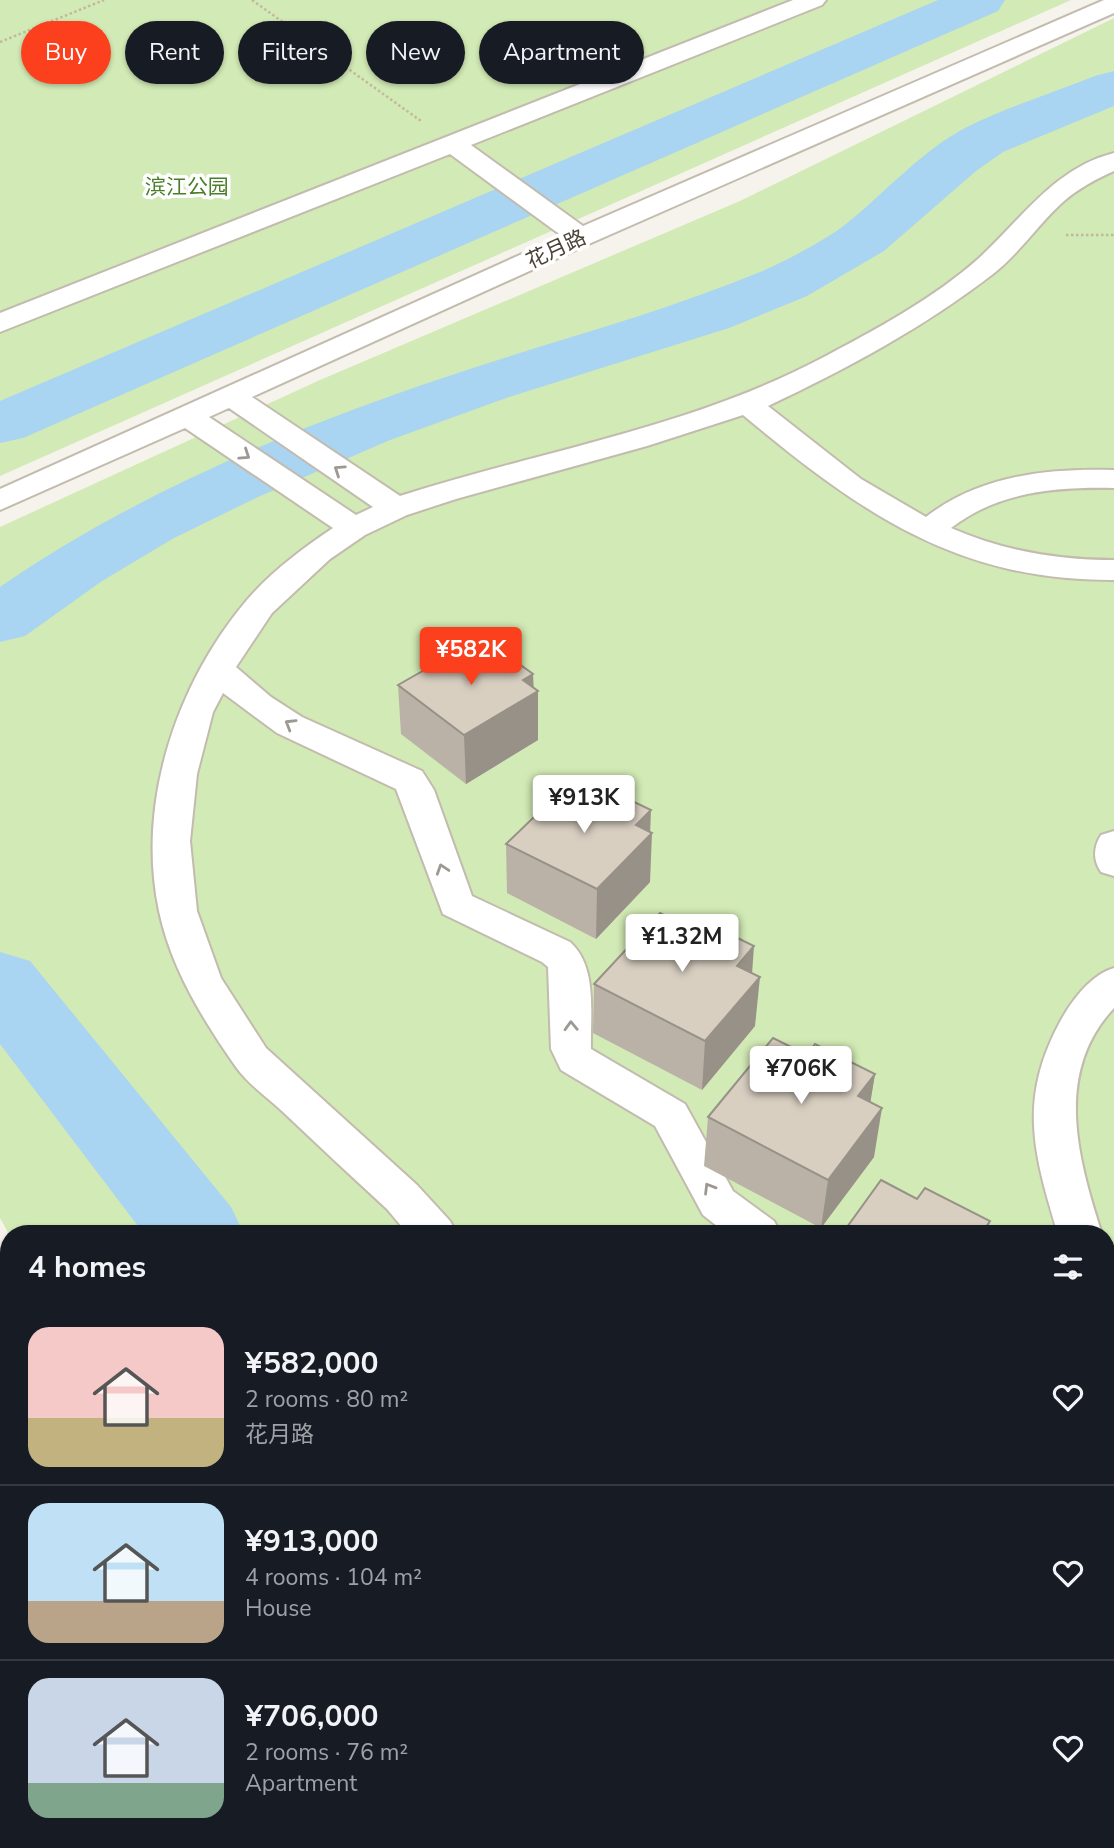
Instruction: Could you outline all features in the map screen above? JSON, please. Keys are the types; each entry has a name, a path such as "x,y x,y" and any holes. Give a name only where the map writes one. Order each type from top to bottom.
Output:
{"street":[{"path":"0,323 814,0"},
{"name":"花月路","path":"0,501 581,237 1114,4"},
{"path":"453,144 581,237"},
{"path":"427,1225 402,1197 252,1059 202,981 178,911 171,841 179,774 192,724 227,652 260,606 319,552 354,528 396,508 445,492 636,440 747,404 830,366 940,300 987,265 1055,195 1085,174 1114,161"},
{"path":"232,397 396,508"},
{"path":"747,404 866,496 929,530 1007,559 1073,570 1114,570"},
{"path":"188,417 354,528"},
{"path":"929,530 946,515 993,491 1059,480 1114,479"},
{"path":"218,668 236,690 310,736 409,780 416,790 456,904 556,953 566,961 569,972 571,1049 575,1059 670,1115 718,1203 747,1225"},
{"path":"1114,844 1114,863"},
{"path":"1077,1225 1058,1164 1052,1121 1059,1065 1079,1022 1114,982"}],"path":[{"path":"0,42 104,0"},
{"path":"252,0 453,144"}],"green space":[{"name":"滨江公园","path":"0,0 1071,0 0,476"},
{"path":"1114,18 1114,1225 4,1225 0,1218 0,527 320,380 740,201"}],"building":[{"path":"472,643 486,653 497,648 533,674 523,680 538,691 464,735 398,685"},
{"path":"603,787 651,810 636,825 652,833 597,889 506,844 563,789 588,802"},
{"path":"660,913 691,929 699,919 754,946 737,966 760,977 705,1041 594,984"},
{"path":"773,1038 807,1055 815,1044 875,1074 858,1096 882,1108 828,1180 708,1117"},
{"path":"881,1180 917,1199 925,1188 990,1221 987,1225 848,1225"}],"waterway":[{"path":"0,424 980,0"},
{"path":"0,620 77,566 150,524 234,483 367,426 487,384 707,315 786,283 863,239 956,159 984,140 1114,87"},
{"path":"0,983 191,1225"}]}
